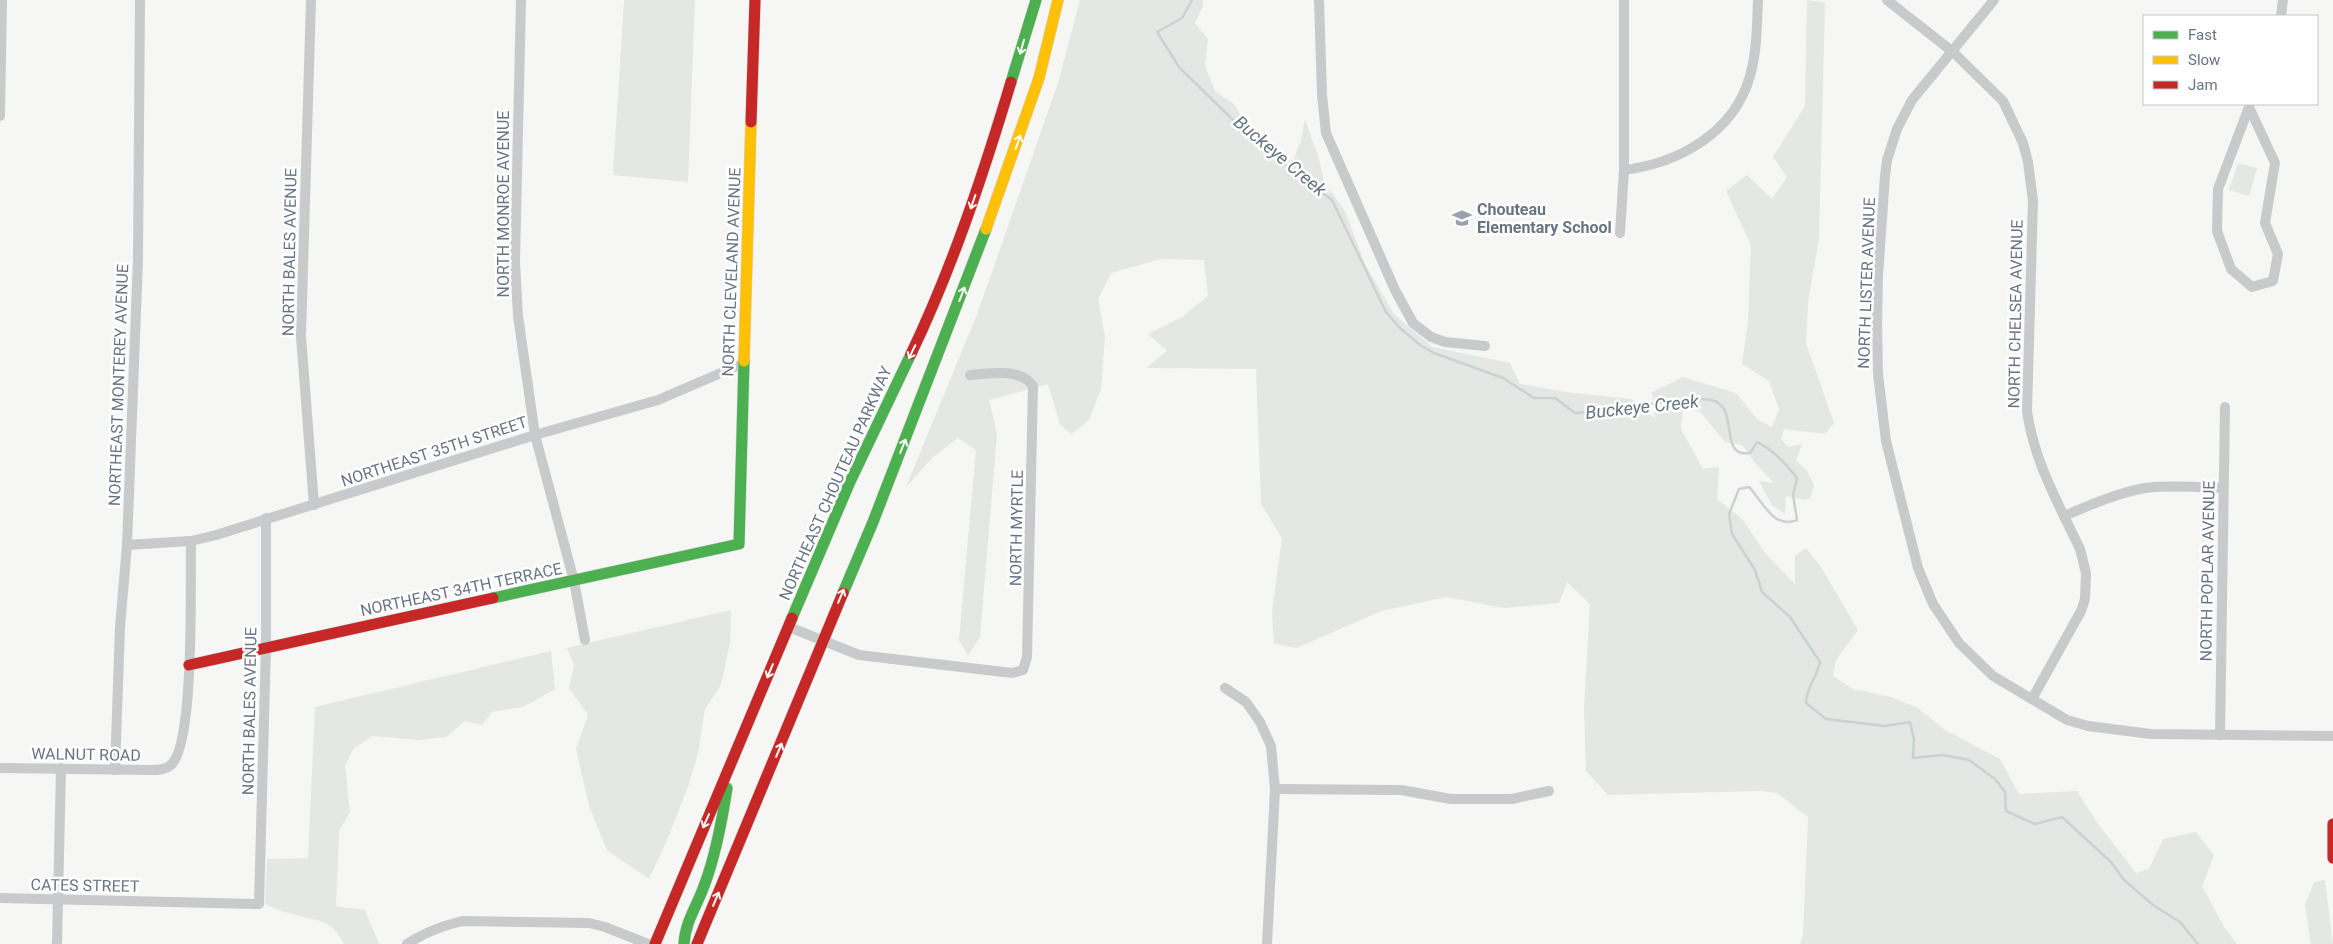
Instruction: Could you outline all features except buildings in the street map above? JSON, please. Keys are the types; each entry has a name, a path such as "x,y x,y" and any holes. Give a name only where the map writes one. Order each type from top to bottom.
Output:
{"main road":[{"name":"NORTH CLEVELAND AVENUE","path":"739,544 755,0"},
{"name":"NORTHEAST CHOUTEAU PARKWAY","path":"655,944 849,484 930,314 957,248 1000,123 1036,0"},
{"path":"697,944 873,522 981,246 1039,78 1058,0"},
{"name":"NORTHEAST 34TH TERRACE","path":"189,665 739,544"},
{"path":"684,944 684,933 704,885 722,822 730,766"},
{"path":"2333,824 2333,858"}],"street":[{"path":"0,116 2,0"},
{"name":"NORTHEAST MONTEREY AVENUE","path":"115,770 120,626 127,545 138,259 140,0"},
{"name":"NORTH BALES AVENUE","path":"311,0 301,336 314,505"},
{"name":"NORTH MONROE AVENUE","path":"521,0 515,276 518,316 535,435 574,581 586,640"},
{"path":"1319,0 1322,95 1326,133 1388,274 1414,323 1431,337 1445,342 1485,346"},
{"path":"1620,233 1624,170 1624,0"},
{"path":"1624,170 1657,164 1689,150 1715,132 1730,116 1742,98 1750,75 1756,49 1758,0"},
{"name":"NORTH CHELSEA AVENUE","path":"1887,0 1953,52 2003,101 2016,125 2028,162 2033,200 2027,411 2034,450 2084,561 2086,573 2085,598 2081,611 2032,699"},
{"name":"NORTH LISTER AVENUE","path":"1994,0 1953,52 1922,87 1904,114 1887,160 1878,286 1878,374 1886,441 1901,507 1918,568 1933,604 1950,630 1976,660 1993,676 2032,699"},
{"path":"2281,15 2283,0"},
{"path":"2249,105 2275,163 2265,223 2278,254 2273,281 2252,287 2230,269 2217,231 2218,189 2249,105"},
{"name":"NORTHEAST 35TH STREET","path":"127,545 191,541 216,535 535,435 658,400 744,363"},
{"name":"NORTH MYRTLE","path":"822,641 859,655 1012,673 1023,670 1027,657 1033,386 1027,378 1019,374 970,375"},
{"name":"NORTH POPLAR AVENUE","path":"2220,735 2225,407"},
{"path":"2064,516 2097,502 2145,488 2223,488"},
{"name":"NORTH BALES AVENUE","path":"259,904 266,647 266,518"},
{"path":"189,665 191,541"},
{"path":"789,626 822,641"},
{"name":"WALNUT ROAD","path":"0,768 159,770 170,766 178,756 182,742 189,665"},
{"path":"1225,688 1246,702 1260,722 1271,746 1274,789 1267,944"},
{"path":"2032,699 2067,720 2110,730 2151,734 2333,736"},
{"path":"57,944 60,768"},
{"path":"1274,789 1401,790 1451,800 1512,799 1549,791"},
{"name":"CATES STREET","path":"0,898 259,904"},
{"path":"407,944 422,934 441,926 462,921 589,924 604,927 648,944"}],"shaded area":[{"path":"624,0 695,0 688,182 613,175"},
{"path":"1080,0 1203,0 1203,6 1195,23 1208,39 1205,66 1215,91 1235,105 1258,150 1293,161 1301,141 1305,119 1319,159 1324,182 1345,211 1365,264 1394,314 1432,347 1510,363 1520,384 1573,393 1632,399 1655,419 1652,392 1683,377 1736,393 1757,419 1772,427 1779,409 1769,381 1742,364 1748,321 1751,245 1726,191 1747,175 1772,199 1787,177 1773,157 1805,106 1807,0 1825,3 1819,238 1808,302 1806,343 1834,423 1825,434 1784,429 1781,439 1788,447 1802,444 1796,460 1807,471 1814,485 1810,498 1805,500 1786,496 1785,514 1772,505 1759,481 1774,483 1755,463 1742,445 1725,442 1700,412 1683,407 1681,429 1703,469 1719,467 1717,499 1743,520 1765,553 1795,584 1795,556 1806,548 1821,567 1858,630 1836,660 1833,676 1853,689 1891,697 1918,708 1945,730 2000,759 2019,794 2077,791 2096,821 2136,873 2149,869 2163,839 2196,832 2214,855 2202,886 2224,927 2237,944 1800,944 1803,935 1808,817 1777,793 1761,791 1608,795 1586,771 1584,707 1590,604 1567,582 1559,603 1503,608 1447,597 1381,611 1297,648 1274,644 1272,612 1282,538 1261,504 1256,369 1146,368 1167,351 1148,334 1182,317 1208,296 1204,260 1161,259 1111,273 1098,299 1105,337 1101,389 1089,420 1071,434 1060,424 1048,384 989,400 997,434 980,637 968,656 959,640 976,450 958,438 932,458 906,487 978,312 1058,83"},
{"path":"2238,163 2257,168 2249,196 2229,190"},
{"path":"731,610 730,642 721,685 705,709 698,753 689,784 649,879 607,850 589,806 576,749 588,715 569,688 574,665 567,648"},
{"path":"551,651 555,689 523,707 492,712 482,725 465,721 446,737 418,740 372,736 353,749 345,766 350,812 339,831 336,906 365,910 379,944 344,944 329,925 265,904 267,859 308,858 315,707"},
{"path":"2325,880 2333,944 2311,944 2305,905 2314,882"}],"waterway":[{"name":"Buckeye Creek","path":"1192,0 1182,18 1157,32 1179,67 1229,116 1292,170 1332,200 1386,312 1399,327 1420,345 1434,353 1503,378 1534,398 1555,398 1575,413 1616,410 1684,399 1711,400 1720,404 1725,411 1734,448 1740,453 1750,453 1757,442 1774,453 1797,478 1793,495 1797,520 1781,521 1775,517 1749,487 1739,489 1729,514 1732,534 1755,570 1762,592 1790,617 1820,662 1808,692 1806,703 1826,719 1885,726 1910,722 1914,740 1913,758 1943,755 1969,760 1995,779 2005,792 2006,811 2035,824 2062,817 2111,862 2124,880 2153,905 2180,922 2198,944"}],"traffic: fast":[{"path":"1011,82 1036,0"},
{"path":"843,593 873,522 986,229"},
{"path":"792,618 849,484 911,354"},
{"path":"493,598 739,544 744,361"},
{"path":"684,944 689,921 712,862 727,788"}],"traffic: slow":[{"path":"986,229 1039,78 1058,0"},
{"path":"744,361 751,122"}],"traffic: jam":[{"path":"751,122 755,0"},
{"path":"911,354 954,254 1011,82"},
{"path":"697,944 843,593"},
{"path":"189,665 493,598"},
{"path":"655,944 792,618"},
{"path":"2333,824 2333,858"}],"place":[{"name":"Chouteau Elementary School","path":"1462,218"}]}
